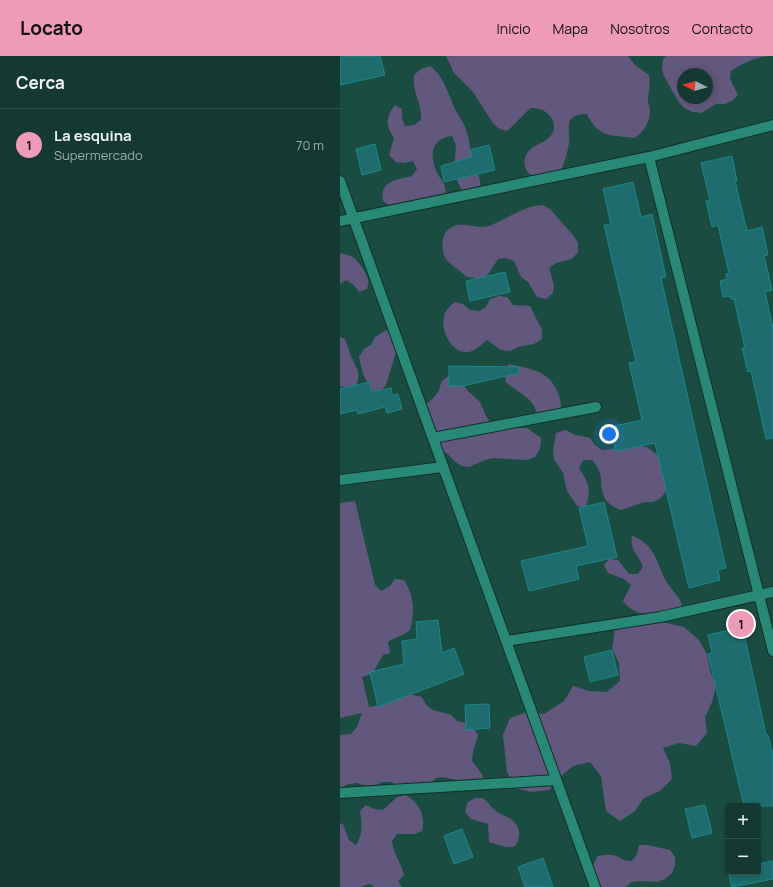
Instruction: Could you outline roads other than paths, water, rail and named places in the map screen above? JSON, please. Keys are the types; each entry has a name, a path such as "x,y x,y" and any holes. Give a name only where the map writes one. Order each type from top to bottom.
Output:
{"street":[{"path":"340,222 649,157 773,124"},
{"path":"649,157 773,651"},
{"path":"340,181 595,887"},
{"path":"433,438 596,407"},
{"path":"340,480 443,467"},
{"path":"506,641 660,617 773,592"},
{"path":"340,793 556,780"}],"place":[{"name":"La esquina","path":"741,624"}]}
